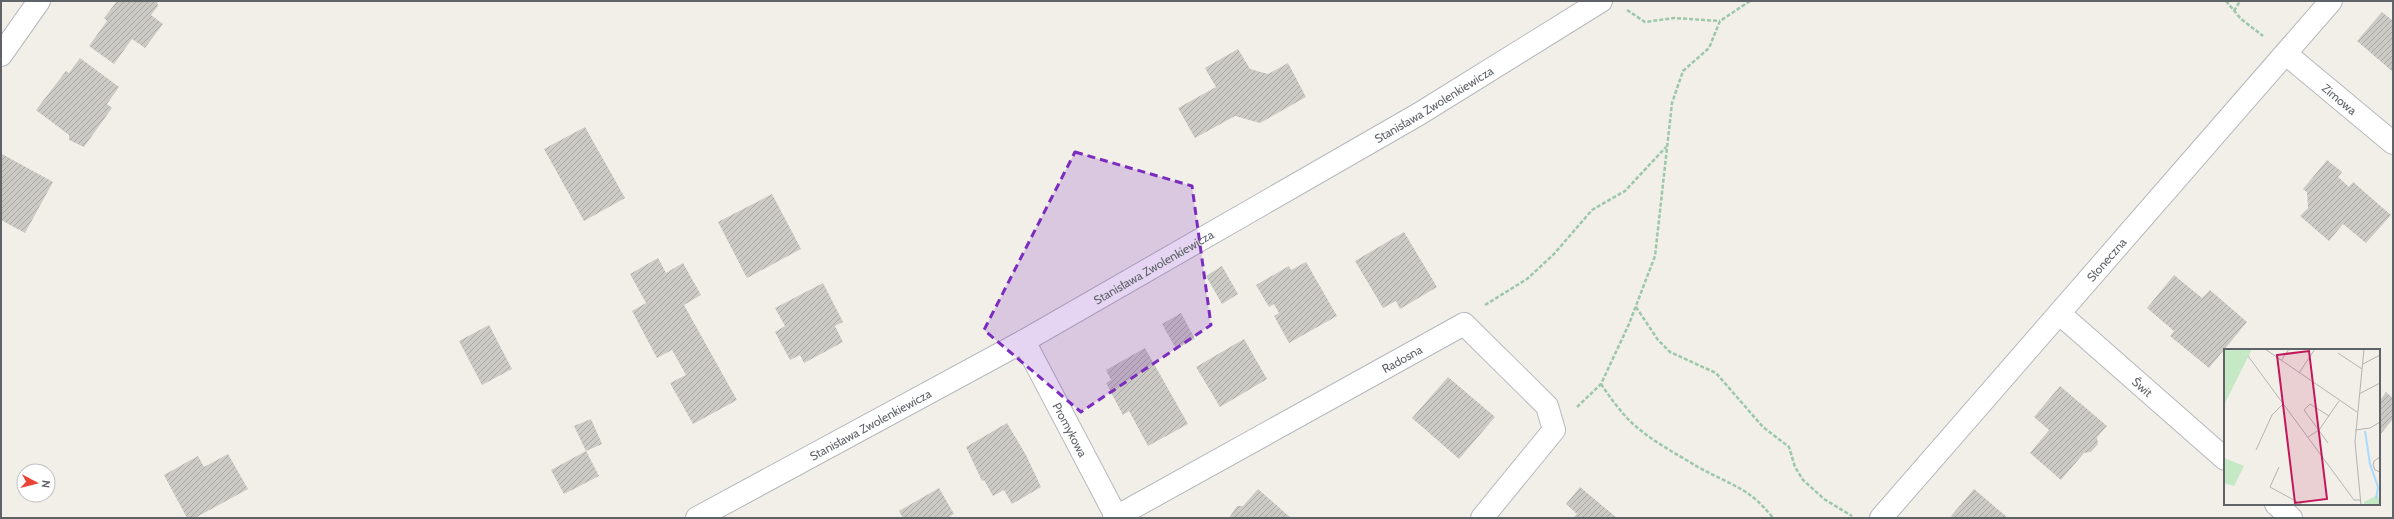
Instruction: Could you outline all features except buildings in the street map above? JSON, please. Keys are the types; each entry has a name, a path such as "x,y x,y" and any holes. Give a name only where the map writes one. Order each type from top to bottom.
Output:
{"street":[{"path":"1,54 39,1"},
{"name":"Słoneczna","path":"1881,518 2331,1"},
{"name":"Stanisława Zwolenkiewicza","path":"697,518 1024,341 1419,114 1596,2"},
{"name":"Zimowa","path":"2286,54 2393,143"},
{"name":"Świt","path":"2060,314 2224,458"},
{"path":"1464,324 1547,406 1554,430 1482,518"},
{"name":"Radosna","path":"1115,518 1464,324"},
{"name":"Promykowa","path":"1024,341 1115,518"},
{"path":"2277,505 2291,518"}],"path":[{"path":"1554,430 1601,384 1636,306 1655,256 1672,103 1683,71 1709,48 1720,21 1750,1"},
{"path":"2226,1 2241,19 2286,54"},
{"path":"2234,11 2240,1"},
{"path":"1596,2 1625,8 1645,22 1674,18 1720,21"},
{"path":"1464,324 1492,300 1527,279 1554,254 1592,210 1625,191 1667,147"},
{"path":"1636,306 1658,340 1670,352 1716,372 1746,410 1763,427 1789,448 1796,467 1803,480 1824,499 1855,518"},
{"path":"1601,384 1628,419 1664,446 1700,468 1737,485 1762,504 1773,518"}],"highlighted area":[{"path":"1075,152 1192,186 1211,325 1081,412 984,330"}]}
